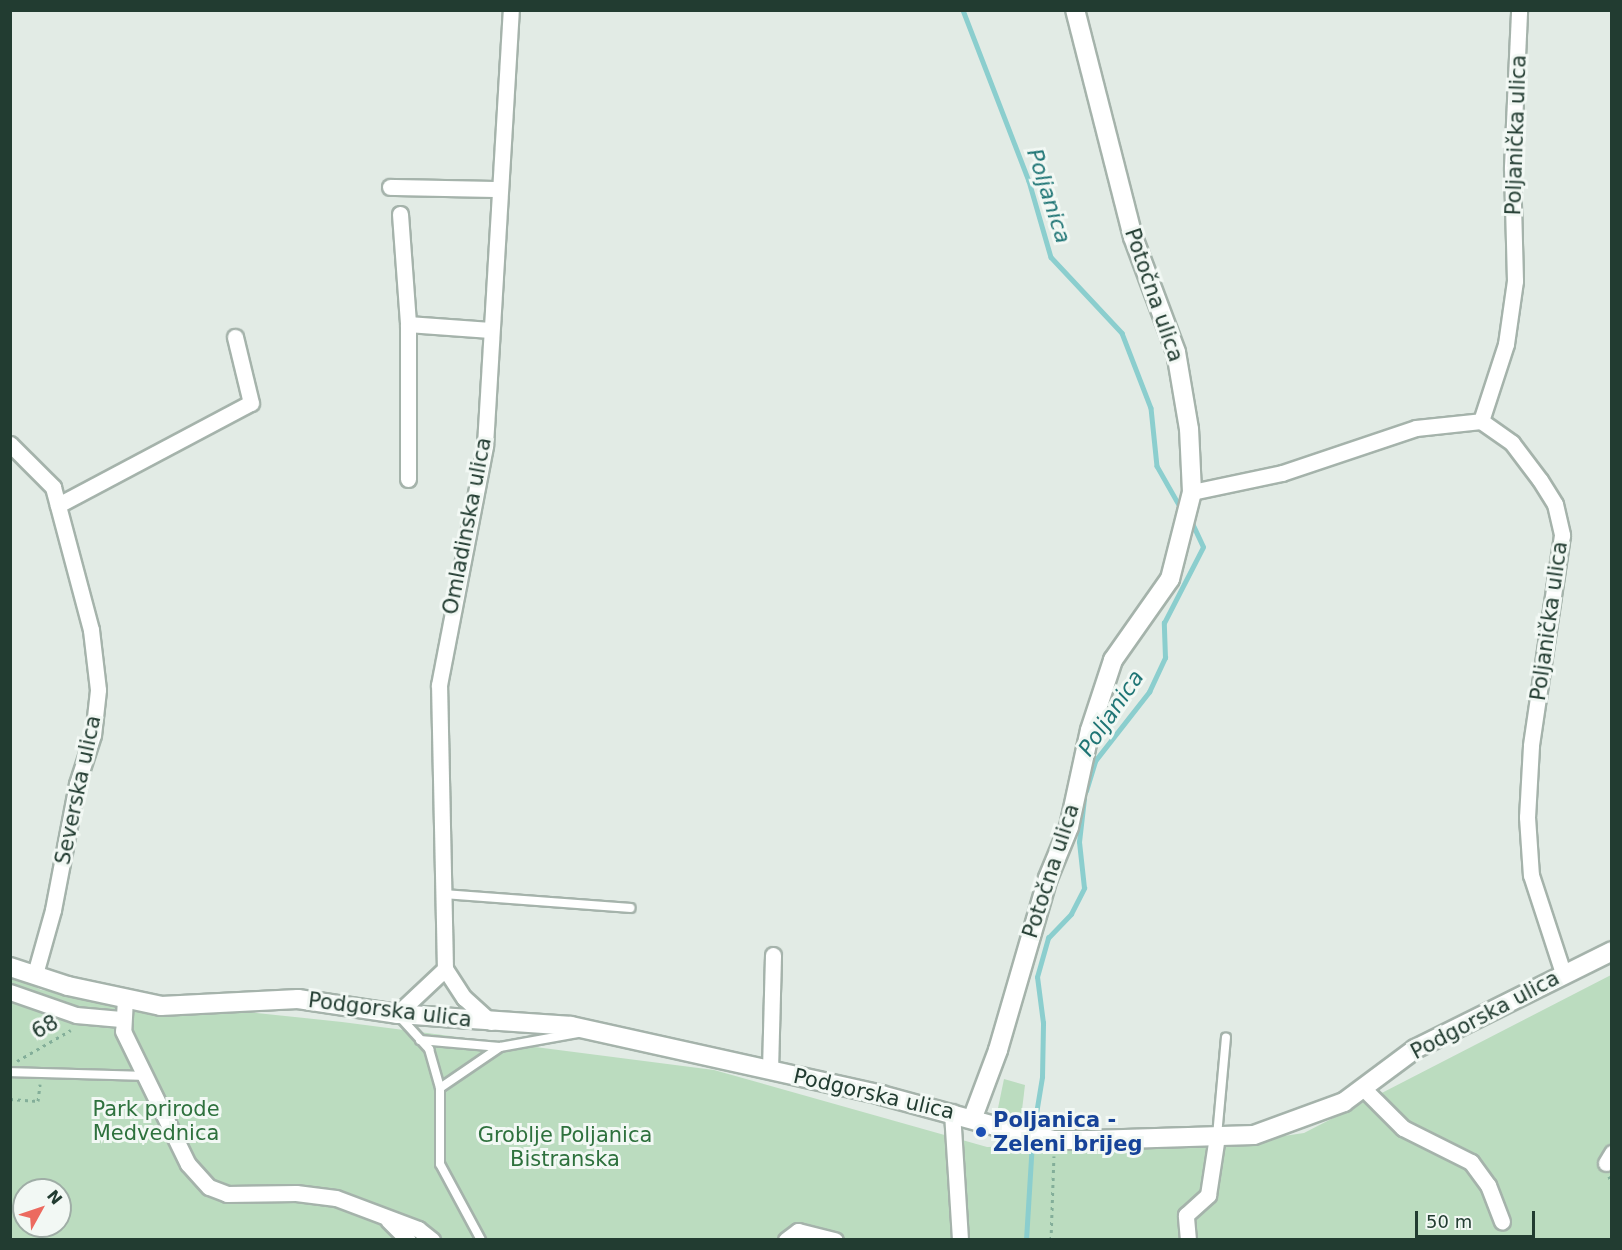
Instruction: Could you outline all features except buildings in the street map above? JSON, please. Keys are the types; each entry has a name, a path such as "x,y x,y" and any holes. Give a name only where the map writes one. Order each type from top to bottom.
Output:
{"main road":[{"name":"Potočna ulica","path":"973,1117 998,1050 1048,878 1069,827 1090,730 1113,660 1152,610 1170,579 1191,498 1189,429 1176,352 1133,237 1075,10"},
{"name":"Podgorska ulica","path":"10,967 161,1006 298,999 397,1014 588,1030 952,1112 1022,1133 1049,1138 1254,1135 1344,1102 1415,1049 1527,998 1563,973 1611,951"}],"street":[{"name":"Omladinska ulica","path":"445,969 439,685 485,445 490,330 511,10"},
{"name":"Poljanička ulica","path":"1519,10 1512,167 1515,281 1506,344 1481,421 1512,443 1540,480 1555,504 1562,535 1531,746 1527,817 1532,875 1563,973"},
{"path":"390,187 499,189"},
{"path":"400,214 408,324 408,479"},
{"path":"408,324 490,330"},
{"path":"58,505 251,403 235,337"},
{"path":"1191,498 1282,473 1416,428 1481,421"},
{"name":"Severska ulica","path":"10,444 53,487 91,630 98,690 93,735 77,784 53,910 35,974"},
{"name":"Podgorska ulica","path":"770,1070 773,956"},
{"path":"397,1014 445,969 464,998 491,1022"},
{"path":"10,992 96,1018 121,1019"},
{"path":"125,998 121,1019 149,1076 175,1140 208,1187 227,1194 296,1192 336,1198 382,1214 432,1239"},
{"path":"1364,1089 1403,1128 1471,1162 1488,1185 1502,1221"},
{"path":"952,1112 960,1239"},
{"path":"1188,1239 1186,1215 1208,1195 1217,1136"},
{"path":"382,1214 408,1239"},
{"path":"786,1239 798,1231 835,1239"}],"lane":[{"path":"444,894 630,908"},
{"path":"397,1014 420,1040 436,1065 440,1088 440,1164 481,1239"},
{"path":"420,1040 439,1038 500,1047 588,1030"},
{"path":"1217,1136 1226,1037"},
{"path":"440,1088 500,1047"},
{"path":"10,1072 149,1076"}],"path":[{"name":"68","path":"10,1064 96,1018"},
{"path":"10,1099 38,1101 39,1096"},
{"path":"1049,1138 1051,1239"}],"green space":[{"name":"Park prirode Medvednica","path":"11,974 41,990 342,1022 714,1070 987,1147 1237,1143 1304,1133 1611,975 1611,1239 11,1239"},
{"path":"1004,1079 1025,1085 1021,1118 997,1113"}],"waterway":[{"name":"Poljanica","path":"963,10 1029,181 1051,257 1122,333 1151,408 1157,466 1182,510"},
{"name":"Poljanica","path":"1086,791 1095,761 1149,692 1165,658 1164,623 1203,547 1190,519"},
{"name":"Poljanica","path":"1033,1132 1042,1077 1043,1023 1037,977 1048,938 1071,914 1084,888 1079,842 1084,799"},
{"name":"Poljanica","path":"1026,1240 1032,1141"}],"place":[{"name":"Poljanica - Zeleni brijeg","path":"981,1132"}],"park label":[{"name":"Groblje Poljanica Bistranska","path":"565,1147"}]}
